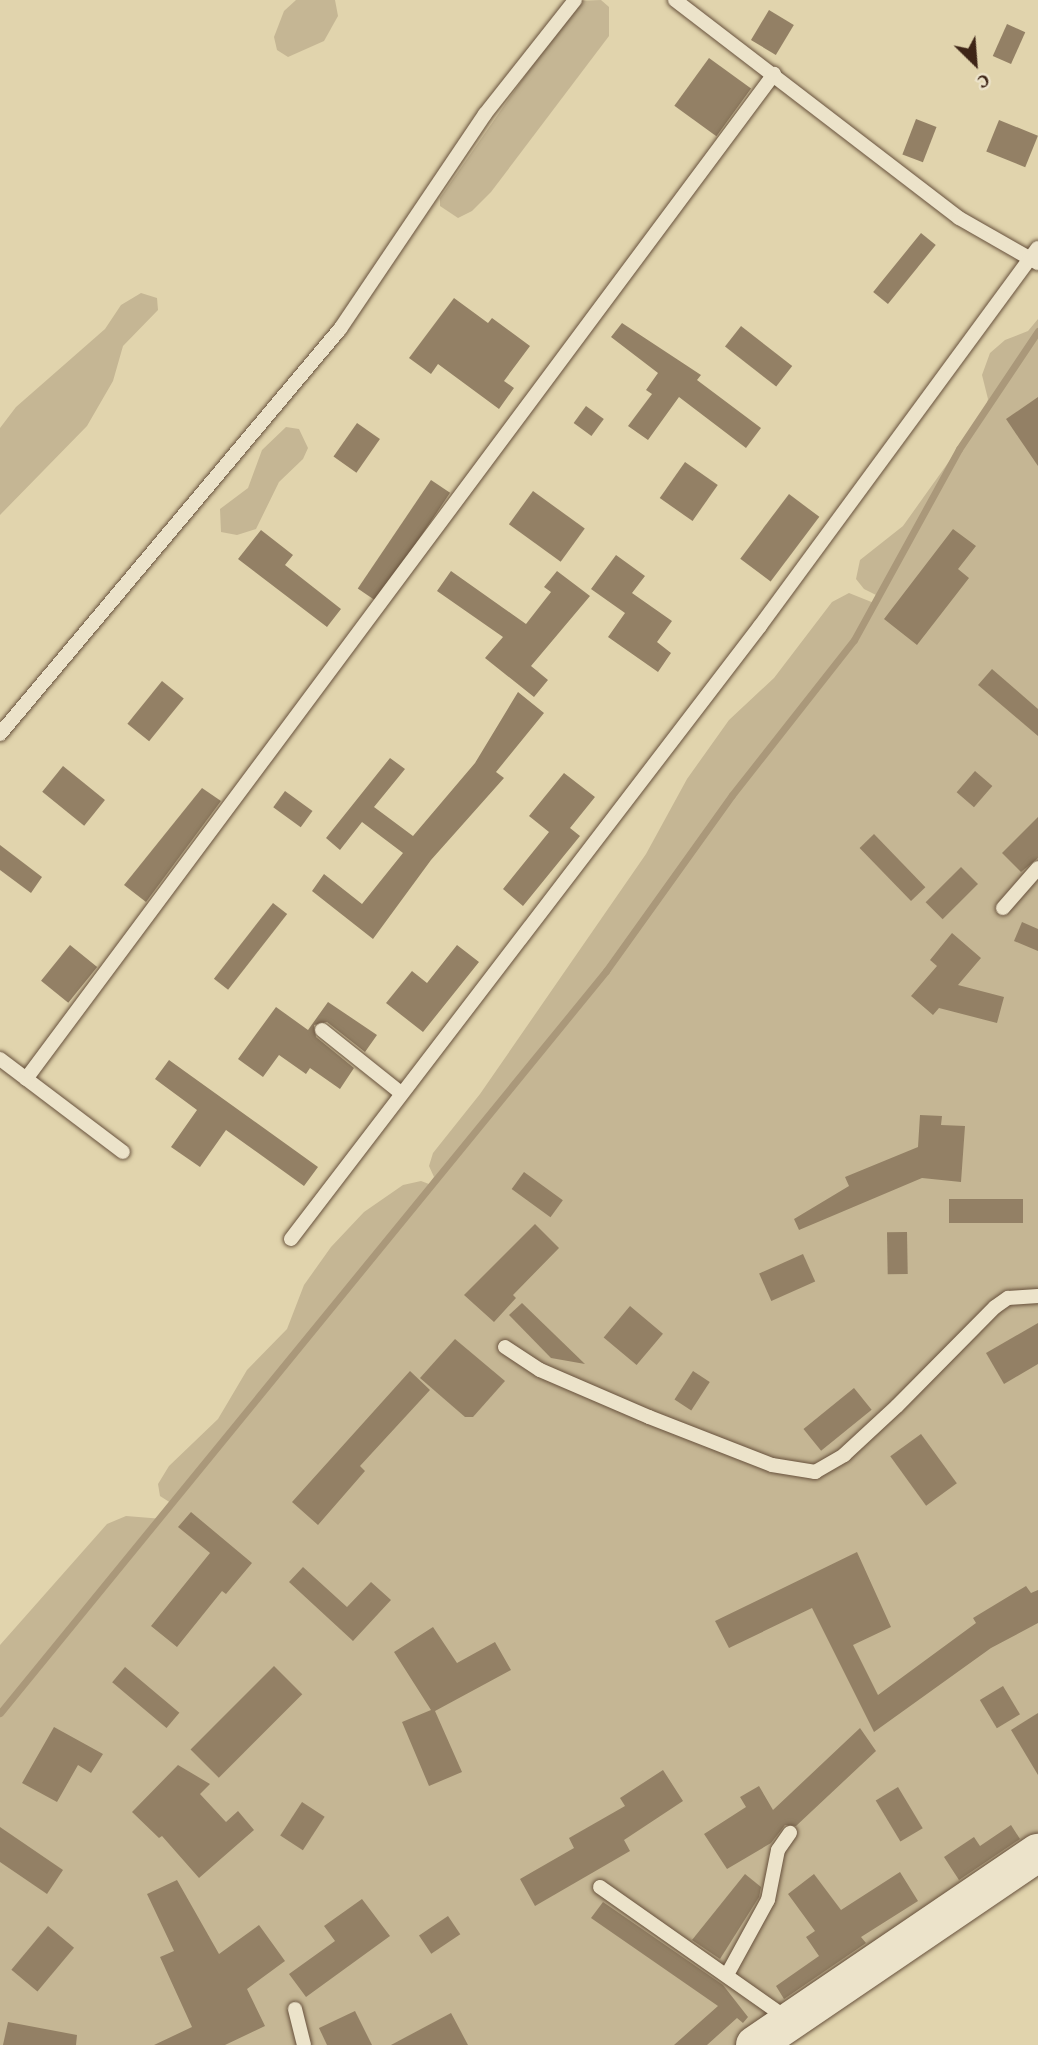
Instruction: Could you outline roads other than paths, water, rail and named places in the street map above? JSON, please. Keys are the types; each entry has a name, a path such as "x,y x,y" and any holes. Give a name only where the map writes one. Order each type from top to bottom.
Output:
{"main road":[{"path":"755,2045 789,2019 1038,1853"}],"lane":[{"path":"0,734 340,328 485,114 575,0"},
{"path":"291,1239 760,626 1036,257 959,218 675,0"},
{"path":"26,1079 774,74"},
{"path":"1003,908 1038,868"},
{"path":"322,1031 401,1093"},
{"path":"0,1059 123,1152"},
{"path":"505,1348 540,1370 649,1417 772,1465 796,1472 815,1472 844,1455 897,1406 995,1307 1009,1297 1038,1296"},
{"path":"728,1973 768,1900 778,1850 790,1833"},
{"path":"600,1887 728,1973 789,2019"},
{"path":"295,2009 304,2045"}],"waterway":[{"path":"0,1713 606,971 732,795 854,640 959,449 1038,331"}]}
